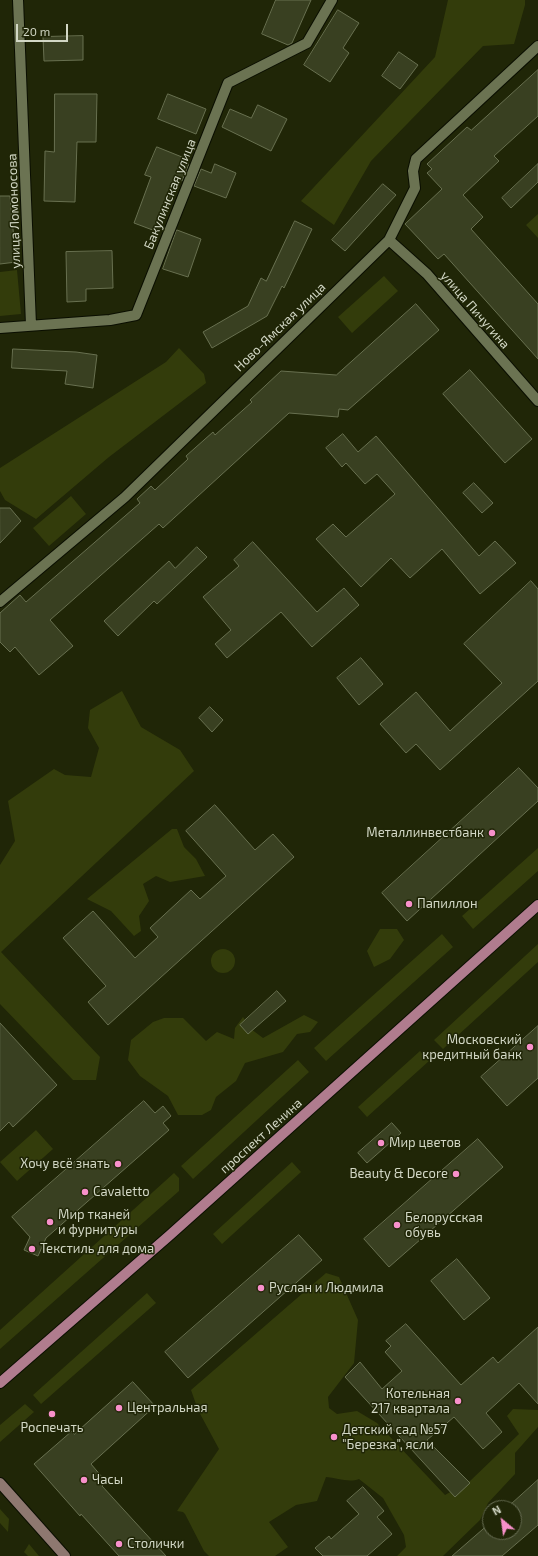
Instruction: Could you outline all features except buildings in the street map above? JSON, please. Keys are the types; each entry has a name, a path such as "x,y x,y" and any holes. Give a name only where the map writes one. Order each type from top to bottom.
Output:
{"main road":[{"name":"проспект Ленина","path":"0,1383 170,1235 538,905"}],"street":[{"name":"улица Ломоносова","path":"18,0 31,325"},
{"name":"Бакулинская улица","path":"0,328 110,320 136,315 228,83 307,42 332,0"},
{"name":"Ново-Ямская улица","path":"0,602 125,497 389,240 415,188 413,171 416,159 538,46"},
{"name":"улица Пичугина","path":"389,240 428,274 538,401"},
{"path":"0,1483 65,1556"}],"green space":[{"path":"448,0 525,0 525,5 514,44 483,46 371,161 334,225 301,201 435,57"},
{"path":"538,214 538,238 526,225"},
{"path":"17,270 21,314 0,316 0,272"},
{"path":"384,276 398,291 352,333 338,317"},
{"path":"179,348 204,374 206,383 109,457 36,519 5,500 0,491 0,468 166,362"},
{"path":"71,496 86,514 49,546 33,528"},
{"path":"122,691 141,727 180,750 194,771 1,952 100,1057 96,1080 73,1080 0,1004 0,865 15,841 8,801 54,769 65,775 91,777 99,748 88,728 90,710"},
{"path":"172,829 177,829 184,847 196,859 205,876 170,882 156,876 143,884 149,901 139,916 141,931 134,936 111,911 87,899"},
{"path":"538,848 538,871 473,929 462,916"},
{"path":"380,929 397,929 404,940 390,959 374,967 367,951"},
{"path":"442,934 453,947 326,1061 314,1048"},
{"path":"538,944 538,962 443,1049 434,1040"},
{"path":"223,949 232,952 235,961 232,970 223,973 214,970 211,961 214,952"},
{"path":"304,1015 318,1022 310,1032 297,1034 283,1052 245,1063 236,1081 216,1097 211,1110 202,1115 178,1115 168,1096 140,1076 128,1060 131,1040 153,1022 164,1018 183,1018 206,1041 217,1032 234,1039 235,1028 243,1017 251,1029 263,1038"},
{"path":"420,1051 429,1061 367,1117 358,1107"},
{"path":"298,1060 309,1072 193,1179 181,1166"},
{"path":"36,1130 53,1149 17,1181 0,1162"},
{"path":"292,1162 301,1172 222,1244 213,1234"},
{"path":"174,1173 179,1178 179,1191 0,1349 0,1330"},
{"path":"326,1273 339,1277 358,1320 354,1363 328,1397 329,1408 337,1414 357,1411 377,1423 445,1495 470,1481 519,1434 507,1416 513,1409 538,1410 538,1427 515,1453 515,1474 491,1500 482,1500 482,1516 480,1520 443,1556 397,1556 406,1547 404,1535 383,1498 359,1479 347,1480 326,1477 317,1501 296,1505 269,1522 288,1547 275,1556 209,1556 204,1551 185,1514 177,1511 219,1449 198,1410 191,1390"},
{"path":"147,1293 156,1303 41,1404 33,1395"},
{"path":"25,1404 34,1412 0,1442 0,1425"},
{"path":"0,1509 9,1519 8,1532 0,1523"},
{"path":"29,1544 39,1556 28,1556 24,1552"}],"place":[{"name":"Металлинвестбанк","path":"492,833"},
{"name":"Папиллон","path":"409,904"},
{"name":"Московский кредитный банк","path":"530,1047"},
{"name":"Мир цветов","path":"381,1143"},
{"name":"Хочу всё знать","path":"118,1164"},
{"name":"Beauty & Decore","path":"456,1174"},
{"name":"Cavaletto","path":"85,1192"},
{"name":"Мир тканей и фурнитуры","path":"50,1222"},
{"name":"Белорусская обувь","path":"397,1225"},
{"name":"Текстиль для дома","path":"32,1249"},
{"name":"Руслан и Людмила","path":"261,1288"},
{"name":"Котельная 217 квартала","path":"458,1401"},
{"name":"Центральная","path":"119,1408"},
{"name":"Роспечать","path":"52,1414"},
{"name":"Детский сад №57 \"Березка\", ясли","path":"334,1437"},
{"name":"Часы","path":"84,1480"},
{"name":"Столички","path":"119,1544"}]}
